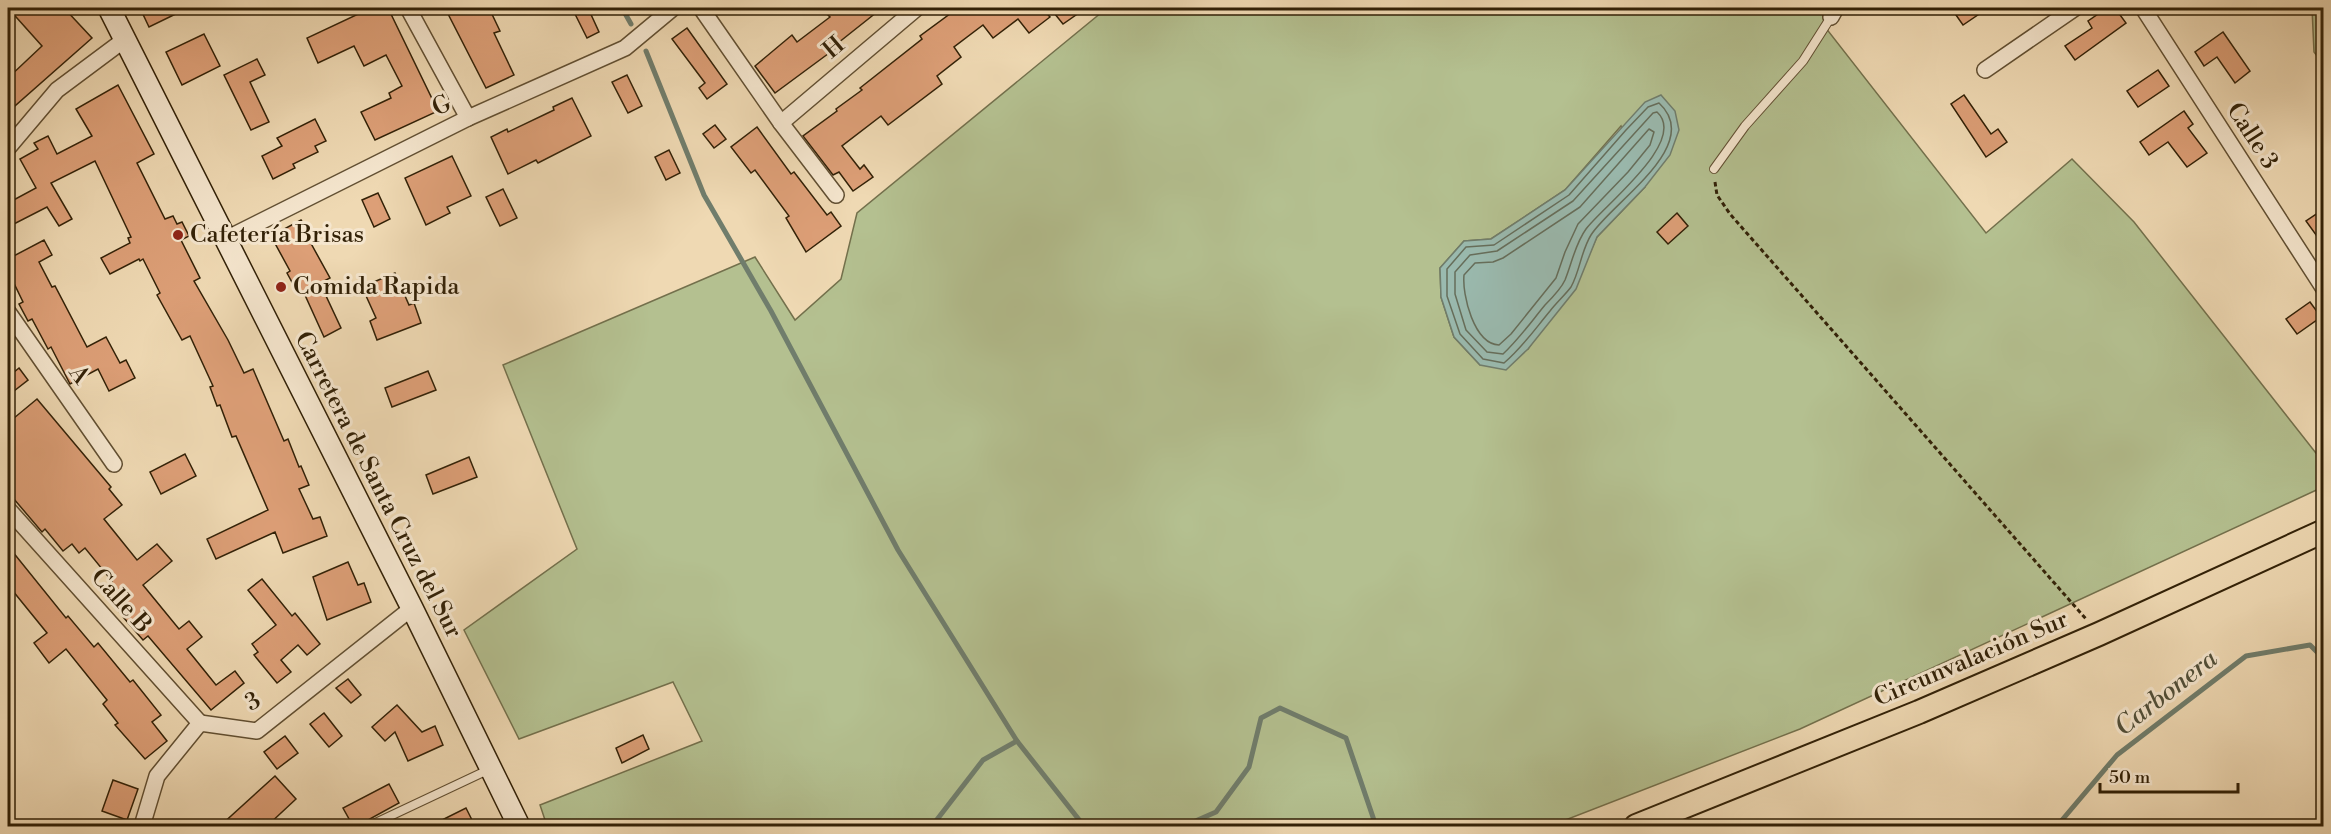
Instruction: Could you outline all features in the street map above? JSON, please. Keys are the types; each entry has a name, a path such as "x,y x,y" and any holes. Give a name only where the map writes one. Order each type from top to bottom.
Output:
{"main road":[{"name":"Carretera de Santa Cruz del Sur","path":"109,8 412,608 519,826"},
{"name":"Circunvalación Sur","path":"1636,826 1919,712 2099,634 2324,531"}],"street":[{"path":"408,8 468,118"},
{"name":"G","path":"226,239 468,118 625,48 673,8"},
{"path":"701,8 781,123 836,195"},
{"name":"H","path":"781,123 917,8"},
{"path":"1985,70 2075,8"},
{"name":"Calle 3","path":"2143,8 2324,289"},
{"path":"8,148 57,90 124,40"},
{"name":"A","path":"8,312 114,464"},
{"name":"Calle B","path":"8,509 200,723"},
{"name":"3","path":"200,723 257,731 412,608"},
{"path":"142,826 157,776 200,723"}],"lane":[{"path":"1714,169 1744,126 1803,61 1833,12"},
{"path":"369,826 490,769"}],"path":[{"path":"1714,169 1717,195 1730,213 2099,634"}],"green space":[{"path":"1107,8 1833,8 1825,27 1986,233 2072,159 2134,222 2323,462 2323,487 1800,729 1550,826 547,826 540,805 702,741 673,682 519,739 464,630 577,549 503,365 755,257 795,320 841,279 857,213","holes":["1621,126 1645,187 1597,237 1586,261 1528,349 1480,365 1454,337 1441,297 1440,268 1464,241 1491,239 1565,190"]},
{"path":"2312,8 2323,8 2323,64 2314,52"}],"water":[{"path":"1661,95 1675,111 1679,130 1670,155 1645,187 1597,237 1576,289 1528,349 1506,370 1480,365 1454,337 1441,297 1440,268 1464,241 1491,239 1565,190 1645,102"}],"building":[{"path":"8,8 64,8 92,38 8,112 8,78 42,46"},
{"path":"140,8 188,8 149,27"},
{"path":"371,8 388,8 438,111 375,140 361,112 391,98 389,93 402,86 386,55 364,66 354,46 318,63 307,38"},
{"path":"445,8 489,8 500,31 494,33 514,75 486,88"},
{"path":"572,8 588,8 599,32 587,38"},
{"path":"838,8 882,8 838,43 840,45 775,93 755,66 792,35 797,42 830,17 828,15"},
{"path":"958,8 1042,8 1050,17 1029,33 1018,19 993,38 983,25 954,47 961,57 937,76 942,84 888,125 881,116 842,146 860,169 864,165 873,177 853,191 839,172 833,175 803,136 837,111 836,109 862,90 860,88 922,39 920,36"},
{"path":"1050,8 1086,8 1063,24"},
{"path":"1951,8 1988,8 1963,25"},
{"path":"2107,8 2115,8 2126,23 2075,60 2065,46 2092,28 2088,21"},
{"path":"687,28 727,84 707,99 699,88 705,83 672,39"},
{"path":"2223,32 2250,71 2235,83 2217,57 2204,66 2195,52"},
{"path":"204,34 220,66 182,85 166,52"},
{"path":"257,59 265,75 250,82 269,122 251,130 224,75"},
{"path":"2158,70 2169,86 2138,107 2127,91"},
{"path":"627,75 642,106 628,113 612,82"},
{"path":"118,85 154,154 137,163 165,219 173,216 177,224 182,222 189,236 181,240 200,278 194,281 244,373 253,369 284,441 288,439 309,485 299,489 313,519 320,517 327,536 283,553 275,532 216,559 207,539 268,510 236,436 232,437 220,405 217,406 210,387 213,386 190,336 182,340 157,295 160,293 143,259 110,274 101,258 130,243 128,238 131,237 95,161 51,183 72,219 59,226 47,207 8,227 8,203 36,188 20,159 38,149 34,143 48,136 57,154 92,136 76,109"},
{"path":"1964,95 1991,134 1998,129 2007,142 1986,157 1951,104"},
{"path":"572,98 591,136 538,163 536,160 508,174 491,137 507,129 508,132 554,110 553,107"},
{"path":"2184,111 2193,124 2188,128 2207,153 2187,167 2168,142 2149,155 2140,142"},
{"path":"315,119 326,141 315,146 318,152 293,164 295,168 273,179 262,156 282,146 277,138"},
{"path":"715,125 726,139 714,148 703,134"},
{"path":"757,127 791,174 794,172 827,215 831,212 841,226 806,252 786,218 789,216 755,170 751,173 731,147"},
{"path":"669,150 680,173 666,180 655,157"},
{"path":"452,156 471,196 447,207 450,213 426,225 405,178"},
{"path":"503,189 517,218 500,226 486,197"},
{"path":"378,193 390,219 374,227 362,200"},
{"path":"2324,209 2324,246 2306,221"},
{"path":"1677,213 1688,226 1668,244 1657,232"},
{"path":"301,220 330,278 320,283 341,328 324,337 304,293 299,295 287,273 290,271 271,236"},
{"path":"44,240 52,255 39,262 52,287 55,286 87,347 106,337 120,363 126,360 135,378 109,391 98,369 70,384 51,347 48,349 32,319 28,321 19,304 23,302 8,271 8,259"},
{"path":"395,273 409,305 414,303 421,323 377,340 370,321 376,318 362,287"},
{"path":"2310,302 2321,317 2297,334 2286,319"},
{"path":"19,368 28,380 14,391 8,383 8,377"},
{"path":"428,371 436,390 392,407 385,388"},
{"path":"37,399 111,487 109,489 122,505 104,519 137,560 157,544 172,561 143,585 179,629 189,621 202,637 187,649 216,685 235,671 244,683 211,710 148,636 143,640 124,618 102,588 112,581 85,548 79,553 72,544 63,551 45,529 42,532 8,492 8,423"},
{"path":"185,454 196,476 161,494 150,472"},
{"path":"469,457 477,477 433,494 426,475"},
{"path":"8,546 66,618 68,616 94,647 98,643 130,682 133,680 161,715 152,722 167,741 145,759 115,725 118,723 103,704 107,700 66,649 49,663 34,643 47,633 8,585"},
{"path":"348,562 358,585 364,583 371,602 327,620 313,577"},
{"path":"262,579 292,616 295,613 320,644 307,655 298,645 281,660 291,672 277,683 254,655 258,652 252,644 276,625 248,590"},
{"path":"348,679 361,695 351,703 336,688"},
{"path":"397,705 422,732 435,726 443,745 408,761 395,732 385,741 372,727"},
{"path":"324,713 342,736 329,747 310,724"},
{"path":"643,735 649,749 622,763 616,748"},
{"path":"285,736 298,753 277,769 264,752"},
{"path":"275,776 296,799 267,826 220,826"},
{"path":"113,780 138,789 127,820 102,811"},
{"path":"389,784 399,803 366,821 363,826 353,826 343,808"},
{"path":"466,808 475,826 430,826"}],"waterway":[{"path":"622,8 631,24"},
{"path":"646,51 704,195 771,311 898,550 1017,741"},
{"name":"Carbonera","path":"2057,826 2117,755 2246,656 2310,645 2324,659"},
{"name":"Carbonera","path":"1184,826 1216,812 1249,767 1261,718 1280,708 1346,738 1376,826"},
{"name":"Carbonera","path":"932,826 983,760 1017,741 1084,826"}],"place":[{"name":"Cafetería Brisas","path":"178,235"},
{"name":"Comida Rapida","path":"281,287"}]}
